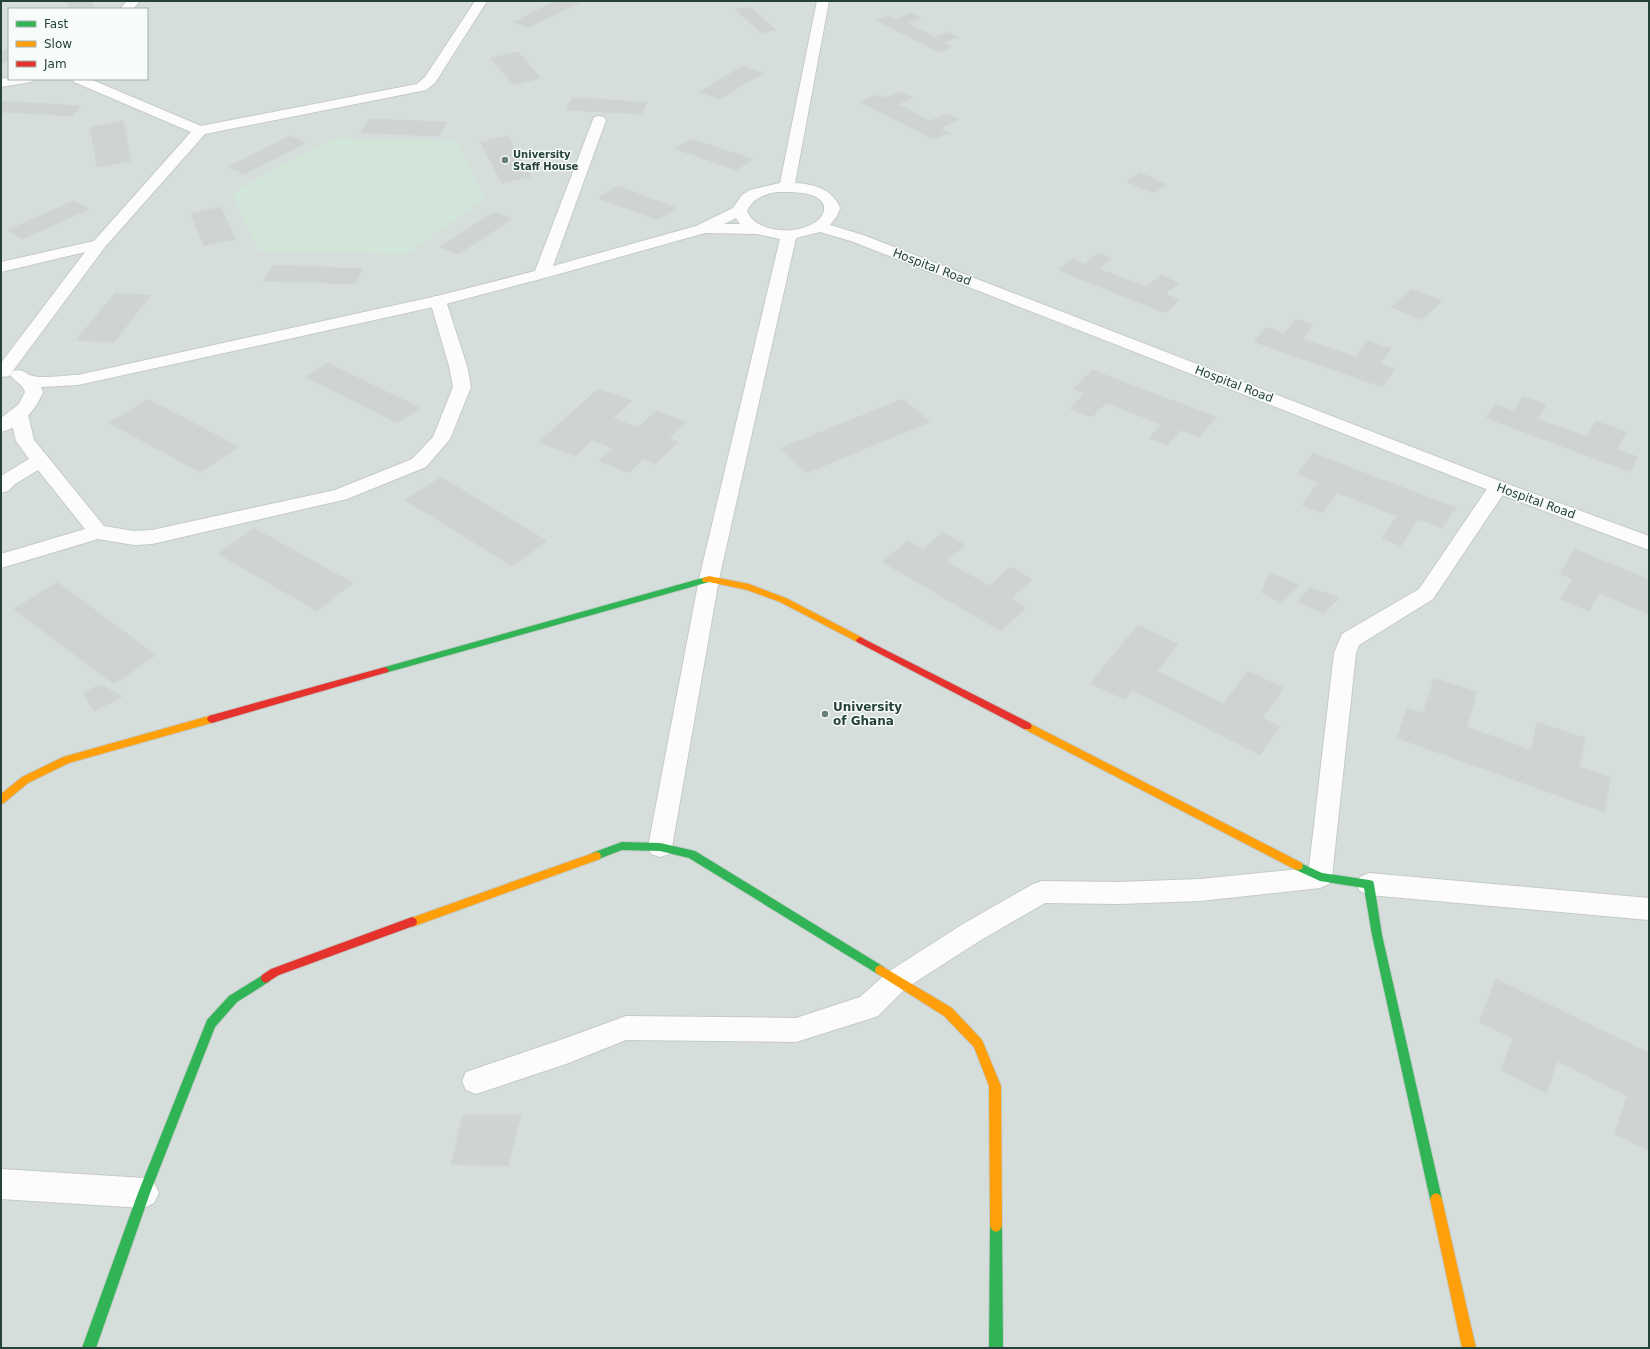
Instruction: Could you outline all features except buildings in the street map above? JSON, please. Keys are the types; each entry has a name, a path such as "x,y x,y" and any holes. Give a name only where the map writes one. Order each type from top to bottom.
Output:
{"street":[{"path":"82,80 200,131 421,87 430,80 481,1"},
{"path":"787,187 823,1"},
{"path":"1,83 20,80"},
{"path":"542,274 599,120"},
{"path":"200,131 99,244 2,372 19,375 30,382 78,380 438,301 542,274 701,229 739,211 747,198 758,192 772,188 803,188 818,193 828,200 832,208 831,216 819,227 789,234 770,233 757,229 746,222 739,211"},
{"path":"831,216 857,238"},
{"name":"Hospital Road","path":"819,227 857,238 1498,487 1649,544"},
{"path":"701,229 757,229"},
{"path":"660,847 709,579 789,234"},
{"path":"1,267 99,244"},
{"path":"1,561 98,532 134,538 152,537 340,495 419,463 441,439 462,387 458,366 438,301"},
{"path":"1,426 25,409 78,380"},
{"path":"30,382 34,392 25,409 25,441 98,532"},
{"path":"1,487 8,480 40,460"},
{"path":"1320,877 1345,653 1350,640 1426,594 1498,487"},
{"path":"1,800 25,780 66,760 709,579 749,587 783,600 1320,877"},
{"path":"89,1348 144,1193 211,1024 233,999 275,972 622,846 660,847 691,854 948,1012 978,1044 995,1086 996,1348"},
{"path":"476,1081 566,1051 626,1028 796,1030 869,1007 897,980 972,932 1042,892 1119,893 1200,890 1320,877 1369,884 1649,909"},
{"path":"1369,884 1377,935 1469,1348"},
{"path":"1,1184 144,1193"}],"shaded area":[{"name":"University of Ghana","path":"1,1 1649,1 1649,1348 1,1348"}],"green space":[{"path":"333,138 456,142 484,199 407,254 260,251 232,193"}],"traffic: fast":[{"path":"385,670 706,580"},
{"path":"596,856 622,846 660,847 691,854 880,970"},
{"path":"1298,866 1320,877 1369,884 1377,935 1436,1199"},
{"path":"89,1348 144,1193 211,1024 233,999 266,978"},
{"path":"996,1226 996,1348"}],"traffic: slow":[{"path":"706,580 709,579 749,587 783,600 860,640"},
{"path":"1,800 25,780 66,760 212,719"},
{"path":"1027,726 1298,866"},
{"path":"412,922 596,856"},
{"path":"880,970 948,1012 978,1044 995,1086 996,1226"},
{"path":"1436,1199 1469,1348"}],"traffic: jam":[{"path":"860,640 1027,726"},
{"path":"212,719 385,670"},
{"path":"266,978 275,972 412,922"}],"place":[{"name":"University Staff House","path":"505,160"},
{"name":"University of Ghana","path":"825,714"}]}
